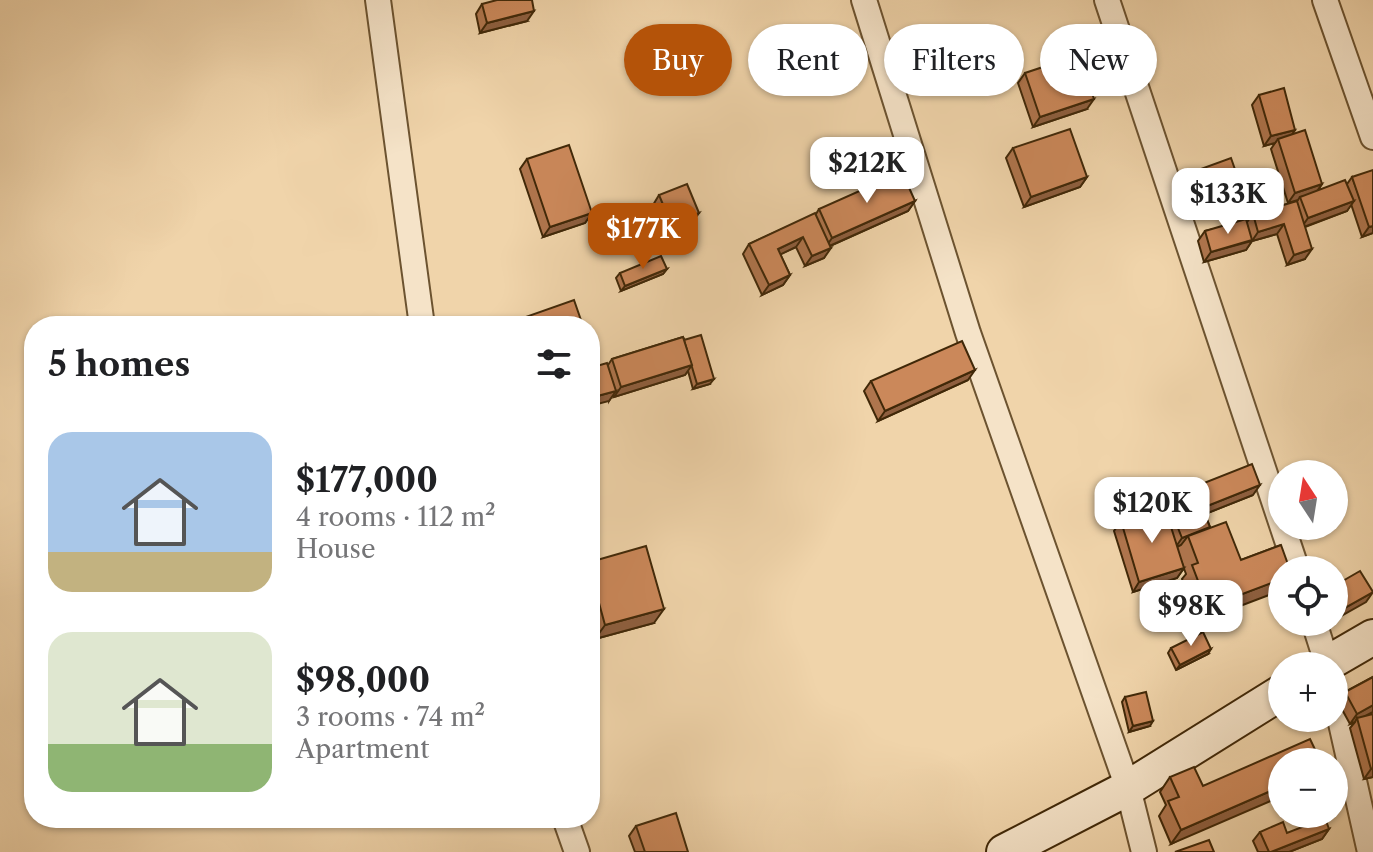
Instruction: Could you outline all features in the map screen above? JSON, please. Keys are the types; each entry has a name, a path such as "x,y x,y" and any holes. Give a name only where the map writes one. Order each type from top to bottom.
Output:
{"street":[{"path":"378,0 421,316"},
{"path":"864,0 968,333 1128,788 1144,852"},
{"path":"1107,0 1292,556"},
{"path":"1325,0 1373,137"},
{"path":"1348,656 1373,637"},
{"path":"1004,852 1128,788 1268,701"},
{"path":"1342,732 1370,852"},
{"path":"569,828 577,852"}],"building":[{"path":"497,0 532,0 534,11 487,23 482,4"},
{"path":"1040,68 1040,96 1093,96 1094,99 1040,117 1025,73"},
{"path":"1284,88 1295,130 1271,136 1259,95"},
{"path":"1070,129 1087,177 1031,197 1013,148"},
{"path":"1305,130 1322,184 1295,193 1278,139"},
{"path":"569,145 592,213 550,227 527,159"},
{"path":"1231,158 1239,181 1196,197 1187,174"},
{"path":"1373,170 1373,226 1369,227 1352,177"},
{"path":"902,172 915,201 832,238 819,209"},
{"path":"1345,180 1354,201 1308,218 1300,197"},
{"path":"687,184 699,213 671,224 659,195"},
{"path":"1297,201 1312,249 1294,255 1284,224 1258,232 1253,214"},
{"path":"815,213 831,248 812,256 803,237 778,249 790,275 769,285 749,244"},
{"path":"1246,219 1252,240 1211,252 1205,231"},
{"path":"661,256 667,269 625,286 620,273"},
{"path":"574,300 580,316 528,316"},
{"path":"701,335 714,379 697,384 684,340"},
{"path":"683,337 692,365 621,387 612,359"},
{"path":"962,341 975,370 885,411 871,381"},
{"path":"607,363 616,391 600,395 600,365"},
{"path":"1252,464 1260,485 1202,508 1210,527 1182,538 1166,498"},
{"path":"1165,508 1184,568 1139,582 1121,521"},
{"path":"1226,522 1241,560 1281,545 1285,556 1268,556 1268,584 1208,607 1192,565 1198,563 1188,536"},
{"path":"646,546 664,609 605,625 600,607 600,559"},
{"path":"1360,571 1373,592 1348,606 1348,578"},
{"path":"1203,632 1211,649 1180,665 1171,648"},
{"path":"1373,677 1373,705 1357,714 1348,698 1348,690"},
{"path":"1146,692 1153,721 1133,726 1125,697"},
{"path":"1373,714 1373,768 1371,769 1357,718"},
{"path":"1310,739 1314,748 1290,748"},
{"path":"1268,757 1268,792 1181,830 1168,801 1179,797 1170,777 1194,767 1203,786"},
{"path":"676,813 688,852 645,852 636,826"},
{"path":"1269,828 1285,828 1287,833 1300,828 1329,829 1271,852 1260,832"},
{"path":"1209,840 1214,852 1175,852"}]}
